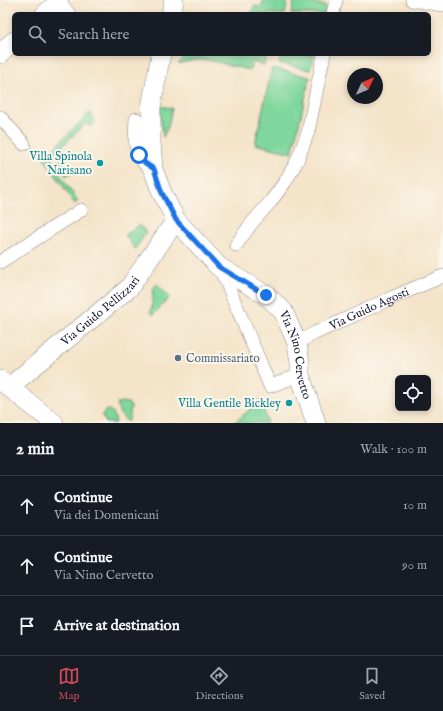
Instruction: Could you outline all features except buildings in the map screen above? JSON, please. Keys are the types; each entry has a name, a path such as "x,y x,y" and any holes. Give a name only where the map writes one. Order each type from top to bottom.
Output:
{"street":[{"path":"171,12 174,0"},
{"path":"333,12 336,0"},
{"path":"412,0 443,5"},
{"path":"0,54 12,44"},
{"name":"Via Nino Cervetto","path":"161,56 151,107 151,143 154,169 162,193 176,220 219,267 266,295 283,311 297,343 300,375 316,423"},
{"path":"236,245 251,224 271,201 297,161 308,132 324,56"},
{"path":"0,117 24,144"},
{"path":"136,119 135,137 137,150 142,160 154,169"},
{"path":"0,262 81,210"},
{"name":"Via Guido Pellizzari","path":"4,384 129,288 176,220"},
{"path":"219,267 270,386 300,375"},
{"name":"Via Guido Agosti","path":"297,343 315,333 389,299 443,276"},
{"path":"4,384 54,423"}],"green space":[{"path":"264,0 288,0 285,12 252,12 254,6 261,7"},
{"path":"295,0 326,6 324,12 292,12"},
{"path":"185,56 266,56 264,65 252,62 250,70 208,60 194,60 178,64"},
{"path":"281,56 314,56 310,70 279,63"},
{"path":"272,68 310,77 292,153 255,144"},
{"path":"159,106 172,108 168,127 163,137"},
{"path":"90,112 95,121 91,126 86,123 54,154 53,160 54,166 78,201 75,204 44,158"},
{"path":"65,157 74,171 66,176 58,162"},
{"path":"140,225 146,233 135,249 125,235"},
{"path":"157,284 170,297 153,315 150,312 153,290"},
{"path":"260,399 268,423 234,423 254,406"},
{"path":"121,402 128,403 131,407 129,421 122,416 117,407 117,404"},
{"path":"107,410 113,413 116,423 106,423 102,415"}],"place":[{"name":"Villa Spinola Narisano","path":"100,163"},
{"name":"Commissariato","path":"178,358"},
{"name":"Villa Gentile Bickley","path":"289,403"}],"route":[{"path":"139,155 145,163 154,169 162,193 176,220 219,267 266,295"}]}
